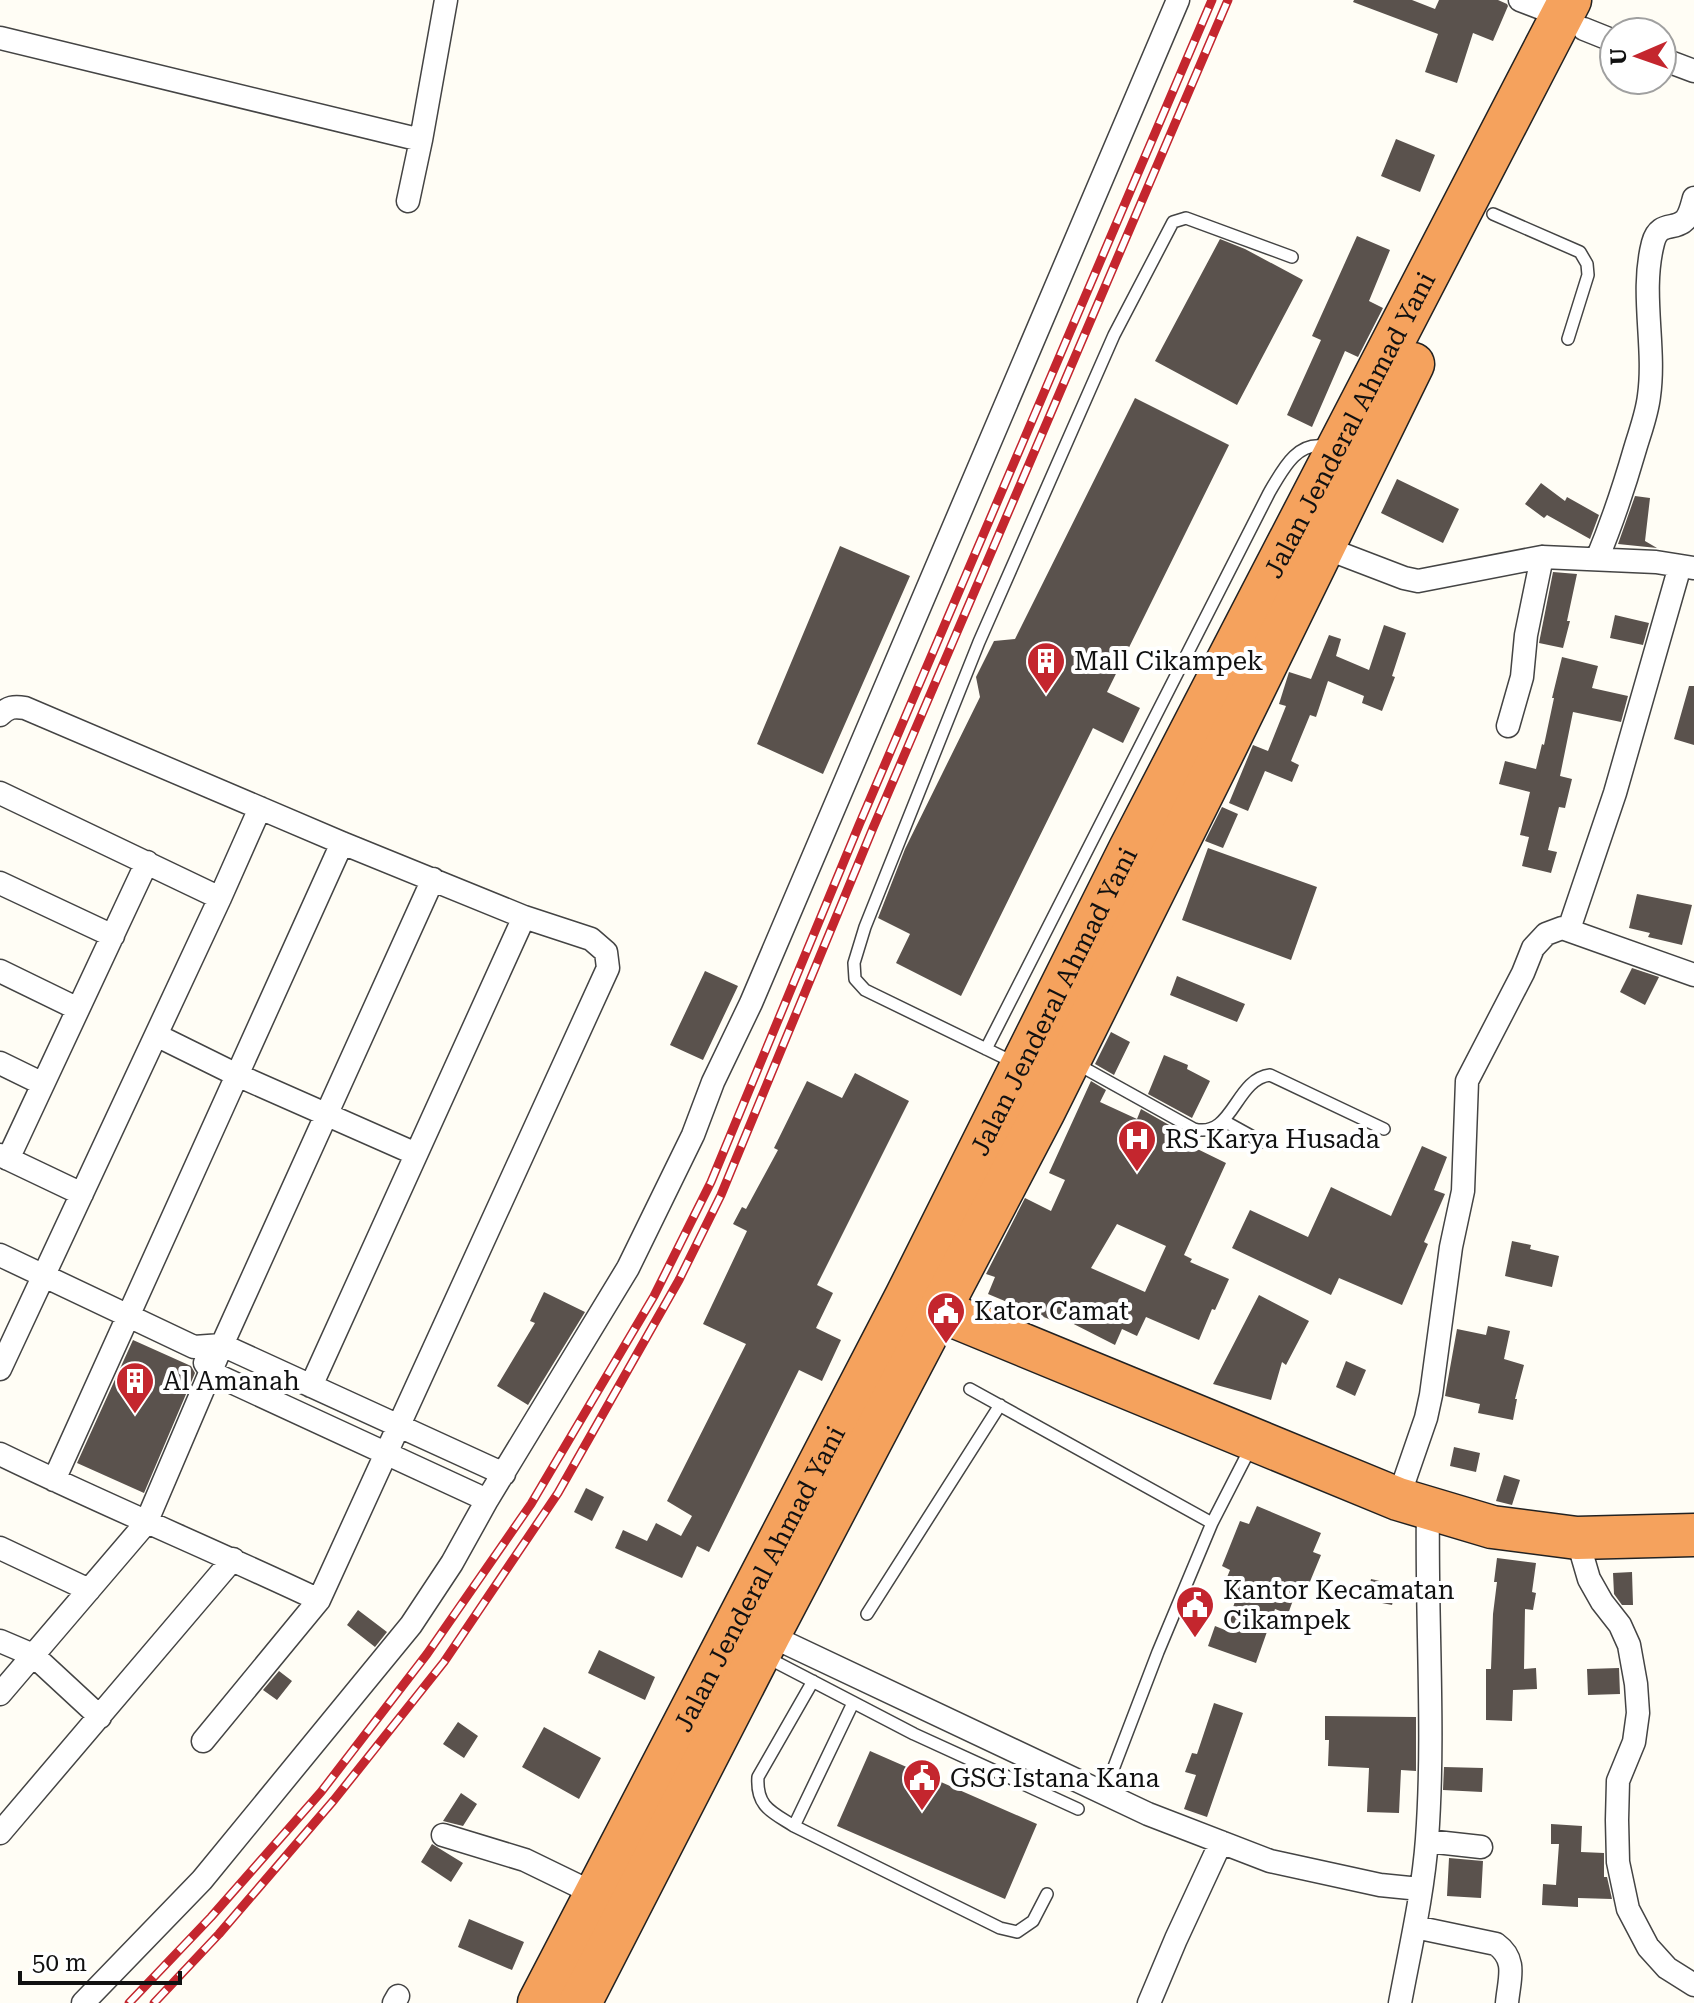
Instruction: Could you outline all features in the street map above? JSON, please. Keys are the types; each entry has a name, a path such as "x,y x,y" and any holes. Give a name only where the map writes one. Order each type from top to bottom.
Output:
{"highway":[{"name":"Jalan Jenderal Ahmad Yani","path":"580,2003 765,1644 922,1304 1004,1057 1097,961 1323,547 1400,390 1493,214 1586,17"},
{"name":"Jalan Jenderal Ahmad Yani","path":"539,2003 595,1894 922,1304 1070,1060 1130,849 1458,219 1586,17"},
{"path":"922,1304 1413,1503 1492,1527 1577,1538 1694,1535"}],"street":[{"path":"408,201 446,0"},
{"path":"83,2003 202,1880 402,1637 452,1563 628,1268 693,1135 713,1082 751,1003 1178,0"},
{"path":"1520,0 1586,17"},
{"path":"0,38 421,140"},
{"path":"1597,559 1615,516 1649,396 1648,286 1654,239 1660,230 1687,219 1694,198"},
{"path":"1323,547 1418,581 1542,557 1656,562 1687,567 1569,929"},
{"path":"1508,726 1522,677 1526,635 1542,557"},
{"path":"0,715 15,706 25,708 342,843 524,917 591,939 606,952 608,968 319,1600 203,1741"},
{"path":"0,793 220,898"},
{"path":"1,1364 45,1276 260,808"},
{"path":"54,1480 342,843"},
{"path":"82,1194 4,1157 43,1084 147,862"},
{"path":"0,1694 146,1523 222,1345 433,879"},
{"path":"0,883 113,936"},
{"path":"311,1386 524,917"},
{"path":"1400,2003 1427,1841 1430,1747 1413,1503 1451,1247 1463,1191 1467,1081 1533,948 1546,934 1562,928 1569,929 1694,975"},
{"path":"0,971 78,1009"},
{"path":"156,1035 237,1075 416,1154"},
{"path":"0,1063 43,1084"},
{"path":"0,1255 194,1347 222,1345 504,1474"},
{"path":"194,1347 212,1373 487,1500"},
{"path":"0,1454 319,1600"},
{"path":"1577,1538 1589,1579 1620,1625 1629,1645 1636,1684 1638,1713 1634,1742 1618,1781 1618,1862 1628,1909 1648,1947 1667,1968 1694,1985"},
{"path":"0,1548 89,1590"},
{"path":"0,1833 233,1559"},
{"path":"0,1641 33,1655 100,1717"},
{"path":"765,1644 1148,1814 1270,1861 1380,1885 1420,1889"},
{"path":"443,1835 525,1860 595,1894"},
{"path":"1427,1841 1481,1847"},
{"path":"1149,2003 1221,1842"},
{"path":"1415,1927 1496,1944 1502,1948 1511,1964 1507,2003"}],"lane":[{"path":"1493,214 1580,252 1584,257 1588,275 1568,339"},
{"path":"1292,257 1186,218 1173,222 1114,335 979,642 865,927 854,963 855,979 865,990 1004,1057 1280,474 1296,454 1313,445 1336,450"},
{"path":"1070,1060 1203,1132 1211,1131 1224,1121 1251,1084 1262,1076 1270,1075 1384,1129"},
{"path":"1224,1121 1262,1142"},
{"path":"970,1389 1212,1523"},
{"path":"867,1614 1000,1405"},
{"path":"1104,1793 1212,1523 1255,1439"},
{"path":"765,1644 813,1681 853,1703 1078,1809"},
{"path":"813,1681 758,1777 757,1790 767,1809 794,1826 1000,1928 1017,1932 1033,1921 1047,1894"},
{"path":"794,1826 853,1703"}],"building":[{"path":"1354,0 1412,0 1435,9 1439,0 1498,0 1508,6 1493,41 1473,33 1457,83 1425,72 1438,34"},
{"path":"1396,139 1435,155 1420,192 1381,176"},
{"path":"1357,236 1390,250 1369,301 1383,308 1358,357 1345,351 1312,427 1287,415 1321,340 1312,336"},
{"path":"1220,239 1303,280 1237,405 1155,361"},
{"name":"Mall Cikampek","path":"1135,398 1229,445 1107,692 1140,708 1123,743 1093,728 961,996 896,963 910,934 878,918 905,849 980,697 976,677 994,641 1015,639"},
{"path":"1397,479 1459,509 1443,543 1381,513"},
{"path":"1541,483 1565,501 1567,497 1599,515 1590,539 1547,515 1544,518 1525,504"},
{"path":"1635,496 1650,498 1645,541 1657,548 1618,544"},
{"path":"840,546 910,576 823,774 757,744"},
{"path":"1553,572 1577,574 1563,648 1539,643"},
{"path":"1615,615 1649,623 1643,645 1610,638"},
{"path":"1384,625 1406,633 1392,676 1395,677 1382,711 1362,703 1364,696 1328,681 1316,717 1310,715 1291,761 1299,765 1292,782 1265,771 1248,811 1229,803 1253,745 1268,751 1286,706 1279,704 1289,672 1311,679 1329,635 1341,639 1336,656 1369,670"},
{"path":"1562,657 1598,666 1592,688 1628,696 1621,722 1573,712 1560,776 1572,779 1565,808 1559,807 1548,850 1557,852 1551,873 1522,866 1529,837 1520,835 1530,792 1499,784 1505,761 1536,769"},
{"path":"1689,686 1694,686 1694,745 1674,739"},
{"path":"1222,807 1238,814 1223,848 1205,841"},
{"path":"1208,848 1317,887 1291,960 1182,920"},
{"path":"1637,894 1692,905 1682,945 1648,937 1650,933 1629,928"},
{"path":"1632,968 1659,977 1645,1005 1620,992"},
{"path":"705,971 738,986 703,1060 670,1045"},
{"path":"1177,976 1245,1004 1237,1022 1170,995"},
{"path":"1111,1032 1130,1042 1114,1075 1095,1064"},
{"path":"1164,1055 1188,1065 1187,1069 1210,1081 1192,1118 1148,1094"},
{"path":"855,1073 909,1101 817,1285 833,1293 816,1328 841,1340 822,1381 799,1370 709,1552 697,1546 682,1578 615,1548 623,1530 647,1541 656,1523 681,1536 692,1516 667,1501 746,1344 703,1324 747,1231 733,1224 742,1207 746,1209 778,1150 774,1148 807,1081 842,1098"},
{"path":"1091,1081 1106,1090 1100,1102 1137,1119 1141,1109 1185,1134 1181,1141 1226,1163 1184,1255 1192,1259 1190,1262 1229,1279 1199,1340 1146,1317 1137,1336 1122,1329 1115,1345 1054,1314 1051,1320 988,1294 995,1277 986,1274 1025,1198 1051,1211 1065,1180 1049,1173","holes":["1117,1224 1166,1246 1145,1292 1091,1268"]},
{"path":"1422,1146 1447,1157 1434,1190 1445,1194 1402,1305 1339,1278 1331,1295 1232,1248 1250,1210 1308,1237 1331,1187 1391,1216"},
{"path":"1512,1241 1559,1256 1552,1287 1505,1276"},
{"path":"544,1292 585,1312 528,1405 497,1386 535,1323 530,1321"},
{"path":"1259,1295 1309,1321 1286,1365 1282,1362 1271,1400 1213,1384"},
{"path":"1488,1326 1510,1331 1504,1359 1524,1365 1513,1420 1478,1413 1480,1404 1445,1396 1457,1329 1486,1335"},
{"name":"Al Amanah","path":"133,1340 191,1366 195,1373 144,1493 77,1463"},
{"path":"1346,1361 1366,1370 1355,1396 1336,1387"},
{"path":"1454,1447 1480,1453 1476,1472 1450,1466"},
{"path":"1504,1475 1520,1480 1512,1505 1496,1501"},
{"path":"586,1488 604,1497 592,1521 574,1512"},
{"path":"1257,1506 1321,1533 1313,1552 1321,1555 1304,1596 1296,1592 1288,1614 1275,1609 1256,1663 1208,1646 1215,1626 1225,1630 1238,1593 1223,1587 1230,1570 1222,1566 1240,1521 1249,1524"},
{"path":"1497,1558 1536,1563 1533,1610 1525,1609 1524,1669 1536,1668 1537,1689 1513,1690 1512,1721 1486,1720 1486,1669 1491,1669"},
{"path":"1632,1572 1633,1605 1622,1605 1614,1594 1613,1573"},
{"path":"1371,1579 1397,1585 1392,1605 1367,1600"},
{"path":"358,1610 387,1632 375,1647 347,1625"},
{"path":"599,1650 655,1677 645,1700 588,1673"},
{"path":"1619,1668 1620,1694 1588,1695 1587,1669"},
{"path":"279,1671 292,1681 277,1700 263,1690"},
{"path":"1214,1703 1243,1713 1207,1817 1184,1809 1196,1775 1185,1772 1192,1753 1197,1754"},
{"path":"1325,1716 1416,1717 1416,1771 1401,1770 1399,1813 1367,1812 1369,1768 1328,1766 1329,1740 1325,1740"},
{"path":"458,1722 478,1736 464,1758 443,1744"},
{"path":"544,1727 601,1758 579,1799 522,1767"},
{"path":"870,1751 1037,1824 1005,1899 837,1826"},
{"path":"1444,1767 1483,1768 1482,1792 1443,1790"},
{"path":"461,1793 477,1804 463,1826 443,1821"},
{"path":"1551,1824 1582,1826 1581,1852 1604,1853 1604,1877 1607,1877 1612,1899 1578,1898 1578,1907 1542,1905 1543,1884 1556,1885 1559,1844 1551,1844"},
{"path":"432,1844 463,1863 451,1882 421,1862"},
{"path":"1449,1858 1483,1861 1481,1898 1447,1896"},
{"path":"469,1919 524,1942 512,1970 458,1947"}],"railway":[{"path":"129,2003 211,1917 321,1792 427,1654 531,1504 654,1296 711,1182 859,825 1212,0"},
{"path":"154,2003 219,1934 334,1800 444,1662 558,1493 679,1280 721,1195 873,828 1228,0"}],"place":[{"name":"Mall Cikampek","path":"1046,695"},
{"name":"RS Karya Husada","path":"1137,1173"},
{"name":"Kator Camat","path":"946,1345"},
{"name":"Al Amanah","path":"135,1415"},
{"name":"Kantor Kecamatan Cikampek","path":"1195,1639"},
{"name":"GSG Istana Kana","path":"922,1812"}]}
